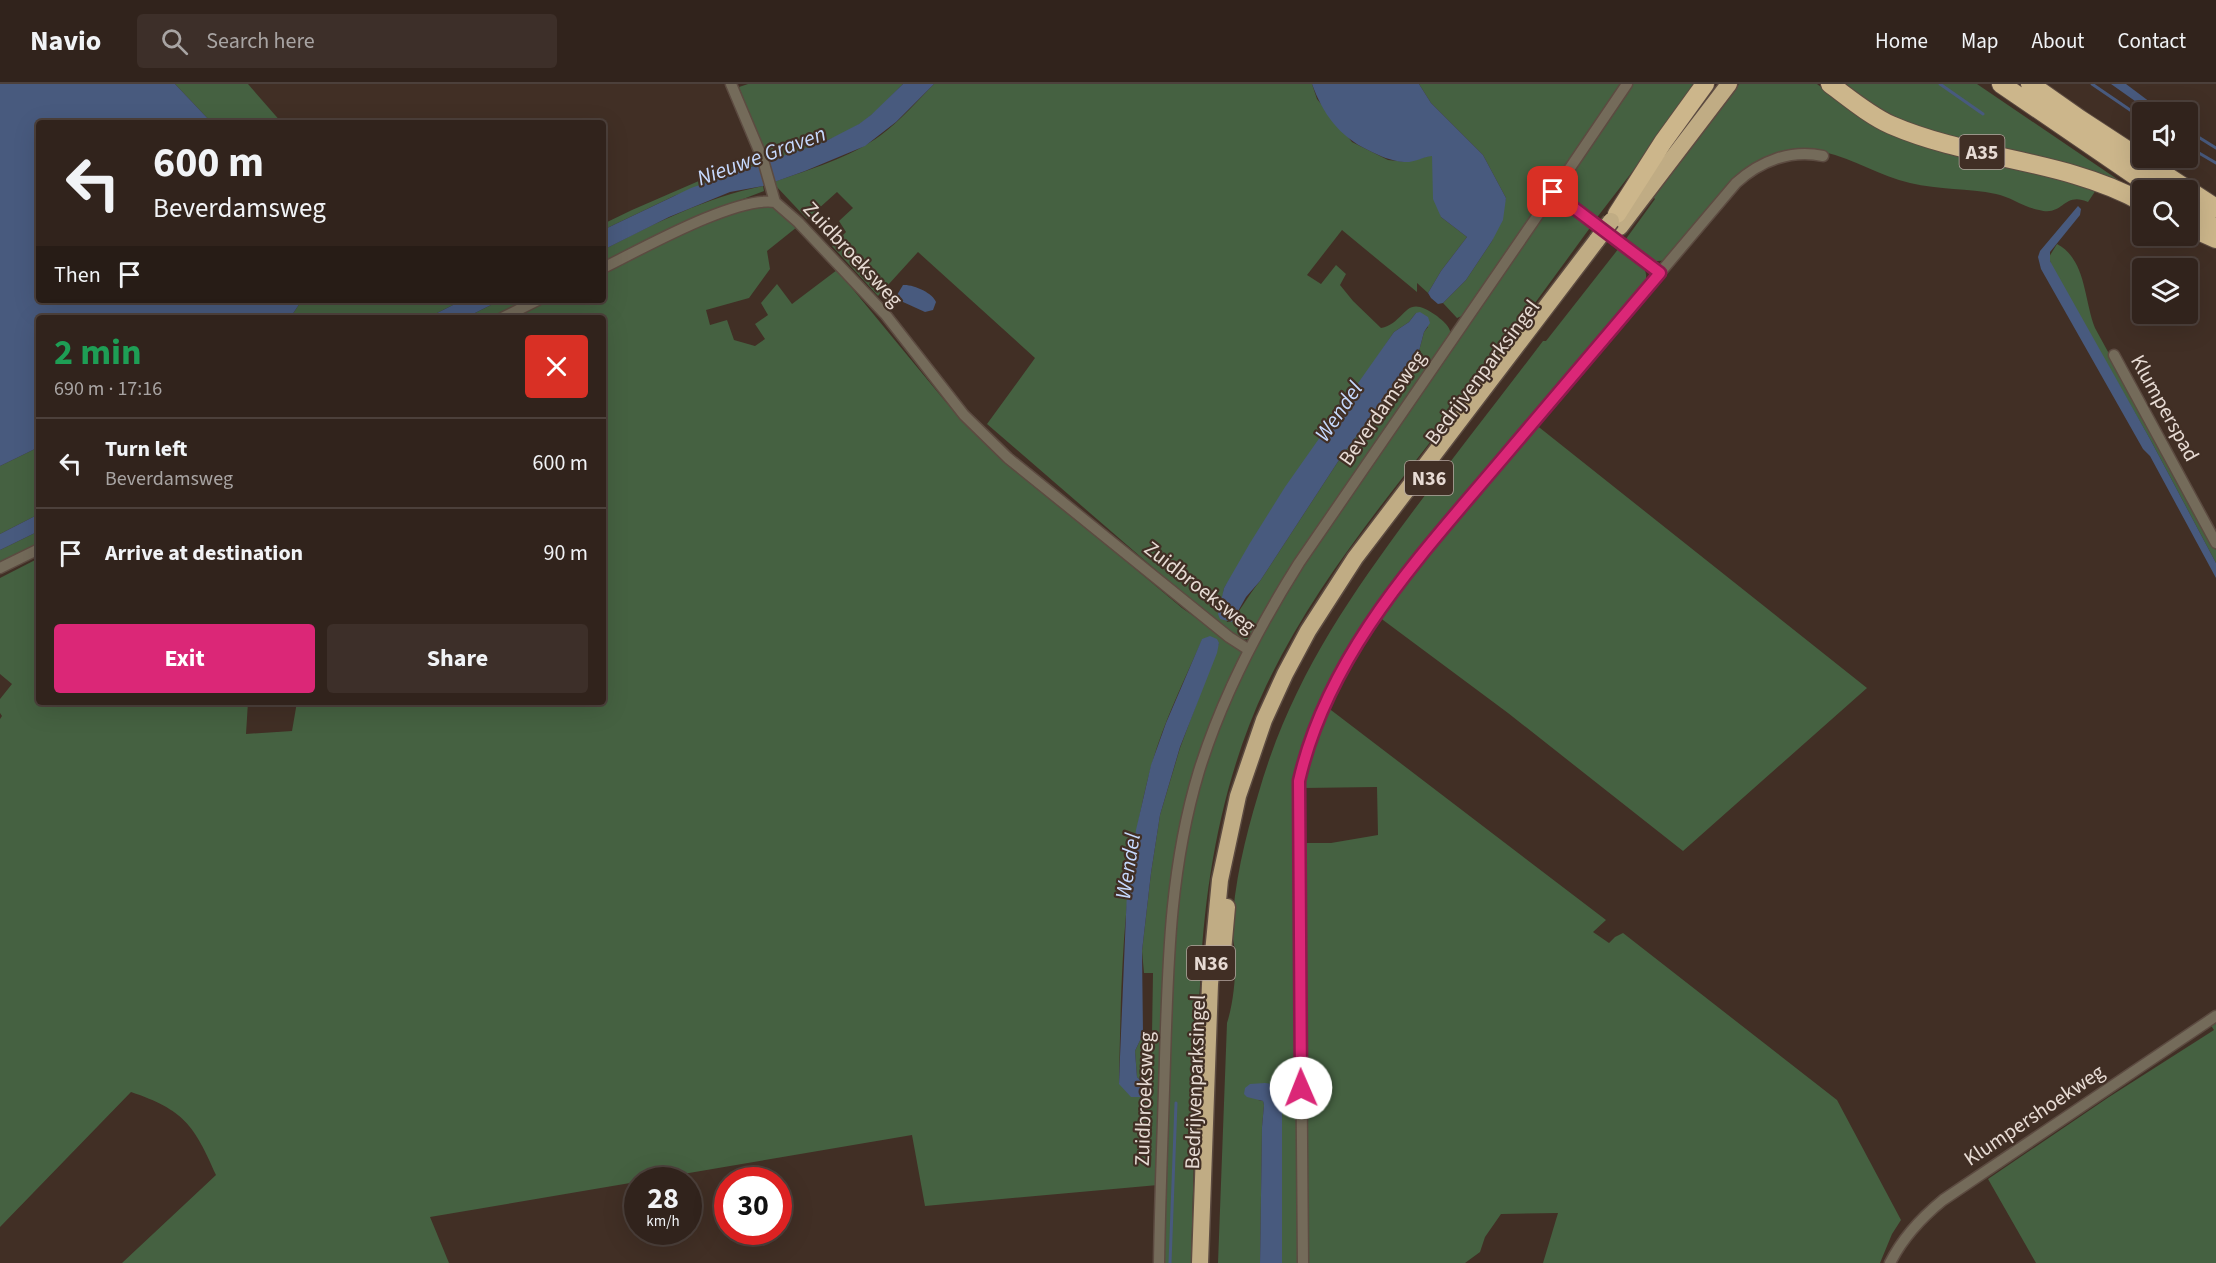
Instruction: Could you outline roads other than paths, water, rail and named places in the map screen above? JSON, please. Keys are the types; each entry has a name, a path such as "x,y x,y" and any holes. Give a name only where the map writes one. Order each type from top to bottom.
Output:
{"highway":[{"path":"1616,221 1663,142 1705,84"},
{"name":"Bedrijvenparksingel","path":"1211,1263 1222,967 1229,892 1248,800 1274,723 1317,637 1346,590 1601,244 1715,84"},
{"name":"Bedrijvenparksingel","path":"1616,221 1729,84"},
{"name":"A35","path":"1830,84 1889,124 1910,132 1944,144 2095,180 2132,197"},
{"path":"2001,84 2141,180"},
{"path":"2030,84 2216,208"},
{"path":"2198,217 2216,228"},
{"path":"2198,231 2216,239"},
{"name":"Bedrijvenparksingel","path":"1200,1263 1210,984 1215,922 1228,835 1241,786 1264,720 1308,631 1355,558 1601,244"}],"street":[{"name":"Zuidbroeksweg","path":"731,84 763,160 775,202 798,222 885,314 964,415 983,435 1229,637 1249,650 1222,708 1199,771 1182,838 1174,891 1167,959 1159,1263"},
{"name":"Beverdamsweg","path":"1249,650 1273,603 1299,563 1627,84"},
{"path":"1303,1263 1299,781 1305,753 1321,714 1350,654 1388,597 1466,501 1746,174 1780,157 1804,154 1823,156"},
{"path":"1553,192 1660,273"},
{"path":"606,267 719,214 757,201 775,202"},
{"path":"508,315 532,303"},
{"name":"Klumperspad","path":"2114,355 2216,543"},
{"path":"0,568 36,550"},
{"name":"Klumpershoekweg","path":"1890,1263 1915,1225 1943,1200 2216,1016"}],"water":[{"path":"0,84 175,84 209,120 36,120 36,303 300,303 292,315 36,315 36,448 0,466"},
{"path":"903,84 934,84 896,122 865,146 763,186 730,192 669,217 606,248 606,229 691,188 826,141 871,115"},
{"path":"1312,84 1419,84 1431,103 1483,155 1506,198 1503,220 1466,280 1443,303 1438,304 1428,293 1441,271 1467,237 1441,217 1433,199 1432,156 1411,162 1399,161 1381,156 1358,144 1333,123 1321,105"},
{"path":"2111,84 2126,84 2150,102 2136,102"},
{"path":"2078,206 2081,209 2080,215 2050,252 2050,261 2150,439 2216,563 2216,578 2150,456 2143,449 2041,269 2038,257 2040,251"},
{"path":"903,285 917,288 931,295 936,302 933,310 925,312 903,302 897,295"},
{"path":"457,303 495,303 471,315 433,315"},
{"path":"1420,312 1428,317 1430,323 1424,332 1419,351 1341,457 1260,581 1246,597 1232,622 1220,619 1218,614 1224,588 1285,487 1394,332"},
{"path":"36,516 36,532 0,550 0,534"},
{"path":"1210,636 1217,639 1219,643 1217,653 1180,747 1160,815 1151,873 1142,951 1143,1034 1135,1051 1137,1077 1141,1081 1151,1081 1153,1089 1149,1097 1131,1097 1119,1084 1127,891 1136,830 1151,765 1166,723 1202,639"},
{"path":"1265,1083 1277,1086 1282,1093 1282,1263 1260,1263 1264,1105 1263,1101 1244,1094 1245,1088 1250,1084"}],"waterway":[{"path":"1940,84 1983,114"},
{"path":"2092,84 2132,111"},
{"path":"2198,137 2216,148"},
{"path":"2198,152 2216,163"},
{"path":"1170,1263 1176,1103"}],"water label":[{"name":"Nieuwe Graven","path":"761,155"},
{"name":"Wendel","path":"1338,411"},
{"name":"Wendel","path":"1127,866"}]}
